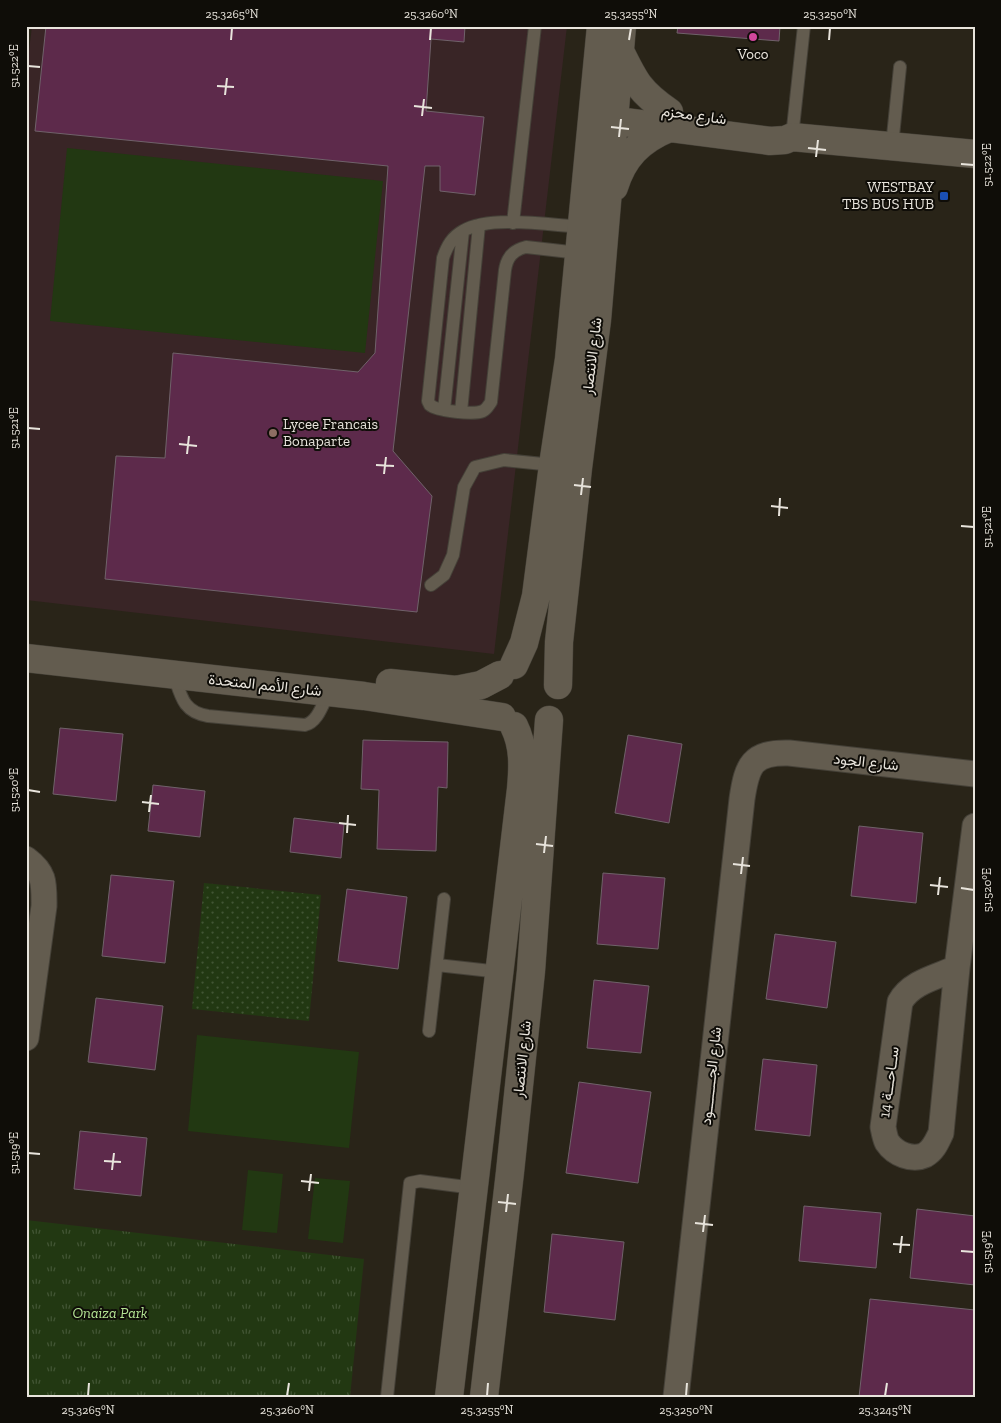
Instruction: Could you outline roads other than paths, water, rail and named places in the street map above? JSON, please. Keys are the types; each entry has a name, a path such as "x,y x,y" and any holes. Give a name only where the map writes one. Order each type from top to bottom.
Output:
{"street":[{"name":"شارع الانتصار","path":"558,685 559,642 578,468 597,320 606,213 601,26"},
{"name":"شارع الانتصار","path":"507,670 524,643 536,596 568,359 580,240 603,111 621,39"},
{"path":"606,213 616,179 627,157 669,120 638,86 621,39"},
{"name":"شارع محزم","path":"603,111 669,120 770,141 785,140 792,136 975,154"},
{"name":"شارع الأمم المتحدة","path":"26,643 451,689 466,689 481,685 507,670"},
{"name":"شارع الأمم المتحدة","path":"26,658 364,696 508,722"},
{"path":"525,662 535,663 545,668 553,675 558,685 559,704 555,712 549,720 533,728 523,728 508,722 497,710 494,701 494,692 507,670 525,662"},
{"name":"شارع الانتصار","path":"484,1397 506,1208 530,971 549,720"},
{"name":"شارع الانتصار","path":"449,1397 523,764 521,748 508,722"},
{"name":"شارع الجود","path":"758,758 772,753 789,753 975,774"},
{"name":"شارع الجــــــــود","path":"676,1397 742,799 749,769 758,758"},
{"name":"ســاحـــة 14","path":"957,968 914,986 900,1002 883,1127 887,1142 897,1153 910,1157 925,1155 935,1146 941,1133 957,968 975,826"},
{"path":"26,859 38,868 44,887 44,906 26,1038"},
{"path":"474,1188 506,1208"}],"lane":[{"path":"513,222 534,26"},
{"path":"792,136 804,26"},
{"path":"892,146 900,67"},
{"path":"513,222 580,240 520,248 511,254 505,270 491,402 481,412 444,410 463,231 479,225 513,222"},
{"path":"461,412 479,225"},
{"path":"431,584 444,575 453,555 464,487 475,467 504,460 553,465"},
{"path":"174,675 186,706 199,714 208,716 305,725 310,724 314,719 329,692"},
{"path":"429,1032 444,899"},
{"path":"437,965 500,972"},
{"path":"386,1397 410,1183 420,1181 474,1188"}],"place":[{"name":"Voco","path":"753,37"},
{"name":"WESTBAY TBS BUS HUB","path":"944,196"},
{"name":"Lycee Francais Bonaparte","path":"273,433"}],"park label":[{"name":"Onaiza Park","path":"110,1313"}]}
